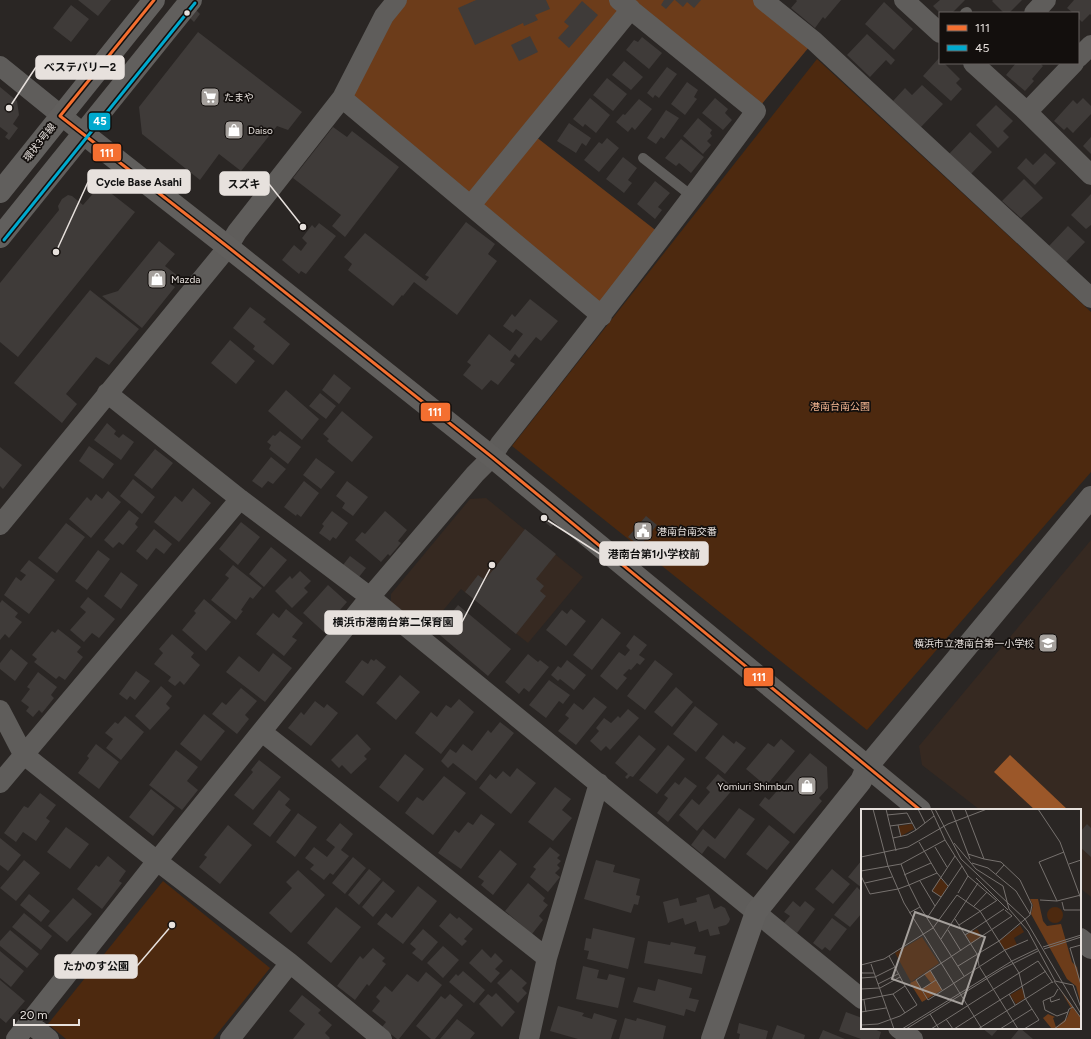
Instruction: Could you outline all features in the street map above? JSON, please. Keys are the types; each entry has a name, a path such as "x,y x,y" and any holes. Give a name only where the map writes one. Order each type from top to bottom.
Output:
{"street":[{"name":"環状3号線","path":"0,192 154,0"},
{"path":"0,237 191,0"},
{"path":"0,525 228,247 237,232 342,98 384,16 397,0"},
{"path":"763,0 814,40 1091,298"},
{"path":"904,0 939,32"},
{"path":"1035,12 1046,0"},
{"path":"16,1039 157,861 370,597 475,474 492,457 500,444 602,316 693,197 756,111 625,5 471,205"},
{"path":"1079,57 1091,45"},
{"path":"1027,112 1073,64"},
{"path":"0,66 60,116 228,247 492,457 919,809"},
{"path":"980,66 1091,175"},
{"path":"342,98 602,316"},
{"path":"107,393 240,499 370,597 861,997"},
{"path":"712,1039 756,912 861,781 867,767 1091,497"},
{"path":"0,782 240,499"},
{"path":"0,710 23,754 157,861 290,963 382,1039"},
{"path":"262,732 547,958"},
{"path":"529,1039 547,958 599,783"},
{"path":"1081,940 1091,948"},
{"path":"230,1039 290,963"},
{"path":"29,1023 49,1039"},
{"path":"891,1039 895,1029"},
{"path":"899,1029 913,1039"}],"lane":[{"path":"643,158 693,197"}],"shaded area":[{"path":"397,0 763,0 814,41 756,111 631,10 531,133 663,236 602,316 342,98"},
{"path":"486,498 583,577 528,643 461,589 425,632 391,604 391,594 470,499"},
{"name":"横浜市立港南台第一小学校","path":"1091,540 1091,897 1081,889 1081,809 979,809 922,765 919,746"},
{"path":"1010,755 1067,809 1034,809 994,772"}],"green space":[{"name":"港南台南公園","path":"817,59 1091,312 1091,472 867,730 512,446"},
{"path":"163,881 270,968 213,1039 66,1039 48,1024"}],"building":[{"path":"78,0 111,0 98,16"},
{"path":"476,0 546,0 550,9 535,15 538,20 524,26 523,23 475,45 458,8"},
{"path":"664,0 674,0 666,9 661,5"},
{"path":"675,0 701,0 694,8 687,2 683,7"},
{"path":"796,0 841,0 825,19 823,17 815,28 791,8 797,1"},
{"path":"940,0 965,0 953,12 939,12 933,6"},
{"path":"1022,0 1010,12 1003,12 992,1"},
{"path":"1074,0 1091,0 1091,15 1090,14 1082,22 1079,19 1079,12 1072,12 1067,8"},
{"path":"582,1 598,15 569,48 558,38 569,26 564,22"},
{"path":"884,2 913,29 894,50 865,24"},
{"path":"71,5 89,19 71,42 53,28"},
{"path":"196,10 200,14 194,22 190,18"},
{"path":"198,32 302,112 288,130 277,126 241,171 219,154 200,180 142,134 139,107"},
{"path":"867,34 895,60 891,65 886,60 870,77 847,55"},
{"path":"530,36 538,52 519,61 511,45"},
{"path":"642,37 662,53 649,69 626,50 634,40 638,42"},
{"path":"939,58 939,64 945,64 960,79 956,83 962,89 951,101 923,76"},
{"path":"624,61 643,77 631,90 612,75"},
{"path":"1015,64 1041,64 1043,66 1032,79 1034,81 1025,91 1006,75"},
{"path":"667,67 677,74 659,98 655,95 653,98 647,93"},
{"path":"607,78 627,94 613,111 593,95"},
{"path":"687,82 698,90 694,97 697,99 685,115 671,104"},
{"path":"922,85 943,104 921,127 893,101 905,88 912,95"},
{"path":"0,87 17,101 19,115 13,124 18,128 9,140 5,137 8,133 0,127"},
{"path":"590,98 610,115 596,133 585,124 583,127 573,119"},
{"path":"715,98 728,109 725,113 732,120 723,130 702,113"},
{"path":"1083,98 1091,106 1091,114 1073,133 1067,127 1064,130 1054,121 1073,100 1077,104"},
{"path":"639,99 652,109 635,130 632,127 628,132 616,122 623,114 625,115"},
{"path":"996,105 1013,121 1003,131 1009,137 998,148 976,125"},
{"path":"666,110 679,118 664,139 661,137 656,144 647,138"},
{"path":"698,118 712,130 710,133 712,136 707,141 711,145 703,154 683,136"},
{"path":"569,123 591,138 586,146 582,143 576,153 557,141"},
{"path":"333,127 347,137 352,131 399,167 345,237 332,226 341,215 293,178"},
{"path":"970,132 992,152 971,174 949,154"},
{"path":"1091,137 1091,154 1083,146"},
{"path":"607,138 619,148 599,172 584,160 599,142 602,144"},
{"path":"681,139 704,157 691,173 679,163 676,166 665,158"},
{"path":"1045,153 1056,163 1035,185 1017,168 1026,158 1033,165"},
{"path":"623,157 637,168 628,180 632,183 624,193 606,179"},
{"path":"1024,179 1043,198 1021,218 1002,201"},
{"path":"655,181 670,193 658,207 662,210 655,219 637,204"},
{"path":"103,187 135,212 18,357 0,342 0,283 59,210 58,206 62,199 68,195 72,196 83,205 97,189"},
{"path":"1091,194 1091,225 1086,229 1071,215"},
{"path":"466,222 495,244 488,254 497,261 457,315 414,282 393,306 348,270 352,264 344,257 365,233 426,281 429,277 425,275"},
{"path":"319,223 336,236 306,274 301,271 299,274 282,260 294,245 301,251 307,243 302,238 312,225 315,228"},
{"path":"1068,226 1085,242 1066,262 1049,246"},
{"path":"159,241 175,254 165,266 178,276 172,285 175,287 142,328 102,296 118,291"},
{"path":"90,290 139,329 109,365 96,357 66,394 77,404 62,423 14,383"},
{"path":"530,299 558,321 541,341 536,337 519,358 515,354 510,361 515,364 498,385 491,380 482,390 463,375 471,365 467,362 489,334 510,351 523,334 516,329 513,333 503,326 512,314 515,317"},
{"path":"250,307 266,319 263,322 290,344 273,365 253,349 255,346 233,328"},
{"path":"230,340 255,361 236,384 211,363"},
{"path":"334,374 351,388 339,404 322,390"},
{"path":"286,390 319,419 302,440 268,411"},
{"path":"320,393 336,406 326,419 309,406"},
{"path":"342,411 373,437 352,462 327,441 329,439 323,434"},
{"path":"107,423 116,431 114,434 119,438 123,434 134,442 121,460 94,440"},
{"path":"280,431 301,447 288,464 269,449 271,445 267,442 273,435 275,436"},
{"path":"89,446 114,464 103,479 79,461"},
{"path":"0,447 22,465 3,489 0,486"},
{"path":"155,449 173,463 152,489 134,475"},
{"path":"271,457 286,469 273,484 268,481 262,488 252,481"},
{"path":"316,458 335,472 321,489 303,475"},
{"path":"133,479 155,497 142,514 120,496"},
{"path":"304,481 319,493 301,517 297,514 296,516 284,507"},
{"path":"347,481 368,497 353,516 342,508 345,503 336,496"},
{"path":"193,488 211,503 179,542 154,522 175,496 182,502"},
{"path":"108,491 121,502 91,538 69,519 87,497 91,501 96,494 102,499"},
{"path":"129,510 139,518 135,524 138,527 123,545 119,542 113,548 104,540"},
{"path":"332,511 348,523 336,539 333,537 330,541 319,533 324,526 322,524"},
{"path":"385,511 407,530 398,541 401,543 390,556 388,554 381,562 355,540 362,532 365,534"},
{"path":"544,515 554,524 551,527 541,519"},
{"name":"港南台南交番","path":"646,516 657,525 640,546 628,537"},
{"path":"241,522 260,537 238,565 219,549"},
{"path":"66,523 85,537 57,573 38,558"},
{"path":"154,529 172,544 164,554 156,548 147,560 136,551"},
{"path":"525,529 556,554 536,579 544,586 540,591 546,596 516,634 465,592 478,575 485,580"},
{"path":"271,547 287,560 264,587 249,574"},
{"path":"98,550 110,559 87,590 75,581"},
{"path":"350,556 366,568 359,577 343,565"},
{"path":"29,560 55,580 29,614 4,595 16,577 21,581 26,575 20,571"},
{"path":"233,565 262,588 253,599 250,597 241,610 243,611 236,620 211,600 229,578 225,575"},
{"path":"300,571 311,581 304,588 308,592 292,608 275,591 290,576 292,579"},
{"path":"121,572 138,585 121,609 104,596"},
{"path":"328,585 347,602 333,618 337,622 326,634 303,613"},
{"path":"88,597 115,619 99,638 92,633 84,642 70,630 86,612 80,607"},
{"path":"204,599 231,622 206,651 182,630 196,613 194,611"},
{"path":"2,600 18,613 15,617 22,622 9,638 5,634 0,640 0,603"},
{"path":"458,605 511,649 488,676 434,630 448,613 450,615"},
{"path":"286,609 303,623 292,637 297,640 284,656 256,634 273,613 279,618"},
{"path":"571,609 586,621 566,646 546,630 562,610 567,614"},
{"path":"602,618 621,633 592,670 573,655"},
{"path":"58,629 81,647 77,652 83,657 65,680 59,676 56,679 34,662 37,659 32,655 52,631 55,633"},
{"path":"172,634 194,653 191,657 200,665 184,685 180,681 175,686 168,681 171,677 154,664 163,653 159,649"},
{"path":"634,635 647,645 639,655 645,659 640,665 637,663 631,670 629,669 623,675 627,678 617,690 600,676 619,652 625,656 630,650 626,646"},
{"path":"11,649 28,663 15,681 0,669 0,663"},
{"path":"273,653 292,668 265,702 226,672 239,656 259,672"},
{"path":"528,654 538,662 540,660 549,667 529,692 524,688 519,694 505,682"},
{"path":"371,659 374,661 376,659 386,667 363,696 345,682 362,660 368,664"},
{"path":"567,660 586,675 574,690 560,679 558,681 551,675 558,666 561,668"},
{"path":"655,660 673,674 645,710 627,696"},
{"path":"136,671 150,681 135,700 130,696 127,700 119,694"},
{"path":"38,672 57,687 51,695 54,698 42,713 39,710 33,717 26,711 29,707 21,701 30,689 27,687"},
{"path":"400,675 420,692 396,720 376,703"},
{"path":"549,680 570,695 563,704 559,701 546,718 529,705"},
{"path":"161,686 172,696 166,704 170,708 150,730 135,716"},
{"path":"676,687 693,702 672,727 654,712"},
{"path":"241,688 257,701 245,715 249,719 237,734 212,714 222,702 226,705"},
{"path":"594,697 607,707 576,745 558,731 569,718 565,715 574,703 583,710"},
{"path":"459,699 474,712 441,754 415,733 431,712 437,717 446,705 451,708"},
{"path":"315,701 324,708 327,704 338,713 311,746 288,728 301,712 304,715"},
{"path":"695,706 718,724 696,752 673,734"},
{"path":"628,709 639,718 610,750 606,746 601,751 590,741 599,731 596,728 604,718 611,723 618,716 620,718"},
{"path":"204,714 225,731 201,761 180,744"},
{"path":"125,716 144,732 121,760 106,748 113,739 105,733 115,722 118,724"},
{"path":"500,722 514,733 476,781 453,763 448,768 441,761 450,749 456,753 463,744 472,751 488,730 491,733"},
{"path":"357,734 371,749 364,756 367,759 351,774 342,765 339,768 331,760"},
{"path":"639,735 656,749 633,777 630,776 627,779 625,777 628,774 615,763"},
{"path":"723,735 734,744 736,741 746,748 725,774 705,758"},
{"path":"781,739 795,751 766,786 746,769 768,743 774,747"},
{"path":"96,744 119,762 99,789 78,773 89,758 87,756"},
{"path":"668,745 685,759 657,794 639,780"},
{"path":"176,750 198,767 187,781 198,790 182,810 149,785"},
{"path":"810,753 827,767 828,788 819,798 822,801 794,834 759,805 765,797 769,800"},
{"path":"405,754 424,769 398,802 379,787"},
{"path":"259,760 281,777 253,810 234,795 253,772 251,770"},
{"path":"517,768 536,783 511,814 479,788 490,774 496,779 503,771 510,777"},
{"path":"718,774 734,788 697,831 679,815 692,799 699,805 710,792 706,788"},
{"path":"444,776 466,793 433,835 405,813 417,797 423,801"},
{"path":"685,777 697,786 668,822 657,813 668,798 664,795 675,782 679,785"},
{"path":"555,787 571,799 562,810 572,818 553,841 528,822"},
{"path":"151,789 175,808 153,836 129,817"},
{"path":"279,790 290,799 285,805 291,810 270,837 253,824"},
{"path":"40,793 56,805 46,818 50,821 36,841 23,832 16,842 4,833 24,806 28,808"},
{"path":"739,808 755,819 725,859 708,846 702,854 691,845 703,829 715,839"},
{"path":"298,813 317,827 295,857 276,842"},
{"path":"481,814 495,824 461,869 438,853 455,830 459,833 468,822 473,825"},
{"path":"340,823 353,834 341,850 349,856 333,875 330,873 324,880 310,869 314,865 305,858 314,847 327,857 335,847 326,840"},
{"path":"1087,824 1091,828 1091,857 1081,848 1081,831"},
{"path":"228,825 252,845 220,884 199,867 207,857 204,855"},
{"path":"769,825 790,842 767,870 746,854"},
{"path":"66,827 89,844 70,869 47,852"},
{"path":"0,838 21,855 8,871 0,865"},
{"path":"550,847 560,855 557,858 561,861 557,865 560,868 555,873 560,877 548,892 530,877 536,869 533,867"},
{"path":"500,850 517,864 493,895 481,885 484,881 478,877"},
{"path":"108,856 126,871 119,881 122,883 102,909 77,889 96,865 99,867"},
{"path":"353,857 366,868 345,894 332,883"},
{"path":"24,860 40,873 16,901 0,888"},
{"path":"596,860 615,865 613,872 640,879 636,895 640,896 638,905 634,904 631,913 584,899"},
{"path":"861,861 861,887 848,877"},
{"path":"369,869 381,879 359,905 348,895"},
{"path":"832,869 850,884 833,904 815,889"},
{"path":"298,870 325,895 291,933 269,913 292,888 286,882"},
{"path":"383,881 395,891 373,917 362,907"},
{"path":"528,883 545,898 543,901 548,905 539,916 543,920 532,934 505,911"},
{"path":"418,886 437,901 403,944 377,924 386,913 392,918"},
{"path":"857,887 861,891 861,914 850,927 834,915"},
{"path":"29,894 50,911 41,922 20,905"},
{"path":"709,894 714,909 721,906 725,908 730,919 726,925 718,927 720,934 710,936 708,929 699,932 696,921 685,925 683,918 668,923 663,902 678,898 680,906 697,902 696,898"},
{"path":"73,898 92,914 67,942 48,926"},
{"path":"793,901 800,907 805,901 815,909 797,933 784,923 790,916 784,912"},
{"path":"336,907 361,927 331,963 307,943"},
{"path":"24,913 52,936 41,950 12,927"},
{"path":"450,913 457,919 459,917 473,929 464,939 467,941 462,946 439,926"},
{"path":"832,918 847,929 830,951 825,947 822,950 813,943"},
{"path":"593,928 635,938 628,969 587,959 589,951 584,950 586,938 591,939"},
{"path":"423,929 438,942 422,961 412,953 416,949 410,944"},
{"path":"10,930 39,954 27,968 0,946 0,941"},
{"path":"648,941 670,945 671,942 696,947 694,954 706,956 702,974 644,963"},
{"path":"443,946 459,960 443,978 427,963"},
{"path":"373,948 385,958 382,961 386,964 369,986 367,984 355,1000 337,986 360,956 363,959"},
{"path":"482,949 491,958 495,953 503,961 495,969 500,973 491,983 469,963"},
{"path":"0,951 24,971 11,987 0,978"},
{"path":"583,966 599,970 597,978 607,980 609,974 625,978 618,1008 576,999"},
{"path":"511,969 527,983 522,988 527,993 518,1003 497,983"},
{"path":"463,971 485,990 474,1003 449,982 456,974 458,976"},
{"path":"426,972 442,985 399,1039 397,1039 382,1027 386,1022 372,1011 380,1001 376,997 385,986 392,992 407,974 418,982"},
{"path":"658,979 692,988 689,998 699,1000 695,1012 686,1009 684,1016 633,1002 638,987 655,991"},
{"path":"0,980 25,1001 6,1023 0,1018"},
{"path":"496,993 515,1012 502,1027 479,1004 488,994 492,997"},
{"path":"450,994 463,1005 435,1039 431,1039 416,1026 441,996 445,999"},
{"path":"302,995 321,1010 318,1013 332,1025 325,1033 330,1038 329,1039 293,1039 305,1024 289,1011"},
{"path":"558,1006 584,1013 582,1016 592,1019 594,1013 617,1020 611,1039 578,1039 550,1031"},
{"path":"846,1012 861,1018 861,1029 874,1029 881,1032 879,1039 861,1039 839,1031"},
{"path":"625,1018 636,1021 637,1018 666,1026 663,1039 619,1039"},
{"path":"457,1019 475,1033 470,1039 440,1039"},
{"path":"739,1023 768,1031 766,1039 739,1039 740,1034 737,1033"},
{"path":"777,1025 805,1035 804,1039 772,1039"},
{"path":"983,1029 998,1029 992,1036"},
{"path":"1019,1029 1021,1029 1033,1039 1011,1039"},
{"path":"823,1030 845,1039 819,1039"}],"transit line":[{"name":"111","path":"154,0 60,116 228,247 492,457 919,809"},
{"name":"45","path":"4,240 195,3"}],"place":[{"name":"たまや","path":"210,97"},
{"name":"べステバリー2","path":"9,108"},
{"name":"Daiso","path":"234,130"},
{"name":"スズキ","path":"303,227"},
{"name":"Cycle Base Asahi","path":"56,252"},
{"name":"Mazda","path":"157,279"},
{"name":"港南台第1小学校前","path":"544,518"},
{"name":"港南台南交番","path":"643,531"},
{"name":"横浜市港南台第二保育園","path":"492,565"},
{"name":"横浜市立港南台第一小学校","path":"1048,643"},
{"name":"Yomiuri Shimbun","path":"807,786"},
{"name":"たかのす公園","path":"172,925"}]}
